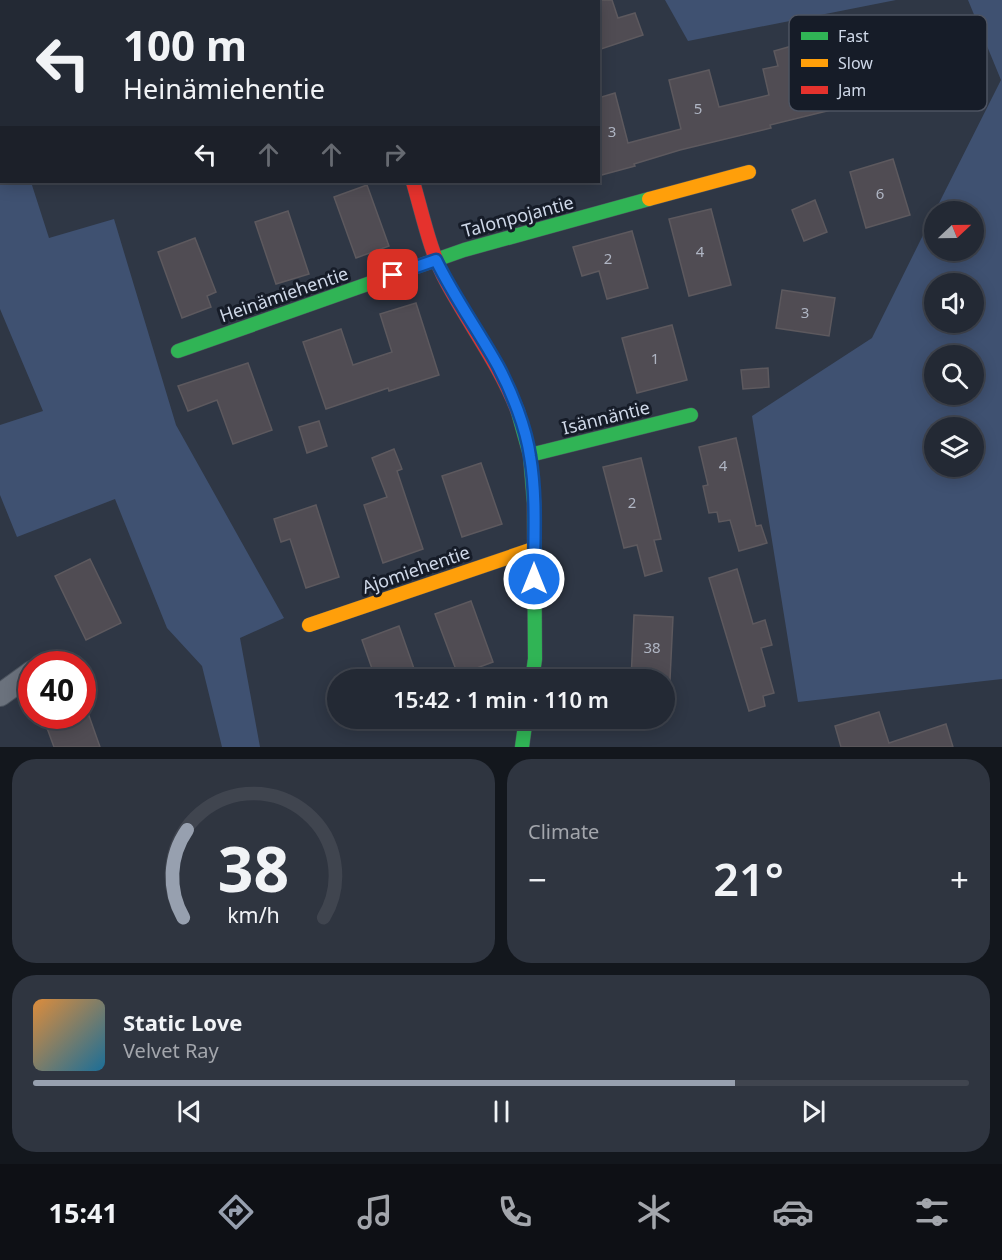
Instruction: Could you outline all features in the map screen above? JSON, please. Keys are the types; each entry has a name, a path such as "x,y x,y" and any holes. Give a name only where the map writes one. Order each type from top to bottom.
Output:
{"street":[{"name":"Talonpojantie","path":"436,260 464,250 749,172"},
{"path":"413,183 436,260 447,283 499,368 517,410 530,456 534,503 534,669"},
{"name":"Heinämiehentie","path":"178,351 436,260"},
{"name":"Isännäntie","path":"530,456 691,415"},
{"name":"Ajomiehentie","path":"309,625 533,549"},
{"path":"0,695 18,682"},
{"path":"522,747 524,729"}],"shaded area":[{"path":"665,0 896,0 820,15 789,15 789,21 688,41"},
{"path":"968,0 1002,0 1002,679 798,702 752,416 872,338 924,233 924,261 984,261 984,201 940,201 1001,80 987,46 987,15 974,15"},
{"path":"0,183 31,183 49,238 114,219 176,425 284,618 240,638 260,747 222,747 202,666 167,628 115,499 17,537 0,495 0,425 43,411 0,309"}],"building":[{"path":"600,0 612,0 618,18 635,13 643,35 600,49"},
{"path":"789,47 789,111 827,111 770,125 771,128 680,150 600,175 600,97 615,93 628,143 681,129 669,80 709,70 719,107 769,95 763,69 778,66 774,51"},
{"path":"893,159 910,215 866,228 850,172"},
{"path":"367,185 389,246 356,258 334,197"},
{"path":"815,200 827,232 804,241 792,210"},
{"path":"711,209 731,285 689,296 669,219"},
{"path":"288,211 309,274 276,284 255,222"},
{"path":"632,231 648,288 607,299 599,271 582,276 573,247"},
{"path":"195,238 216,292 207,296 211,307 182,318 158,252"},
{"path":"782,290 835,298 829,336 776,328"},
{"path":"416,303 439,375 389,391 388,388 326,409 303,342 341,329 353,365 392,352 380,314"},
{"path":"672,325 687,380 637,393 622,338"},
{"path":"248,363 272,430 233,444 217,400 188,411 178,386"},
{"path":"768,368 769,387 743,389 741,370"},
{"path":"319,421 327,446 307,453 299,427"},
{"path":"736,438 756,526 761,525 767,543 739,551 730,520 719,522 717,512 709,513 703,486 708,485 699,447"},
{"path":"394,449 402,469 397,471 423,549 383,563 364,505 387,497 372,458"},
{"path":"641,458 661,539 654,540 662,571 645,576 637,545 624,548 603,467"},
{"path":"481,463 502,524 462,537 442,476"},
{"path":"316,505 339,577 306,588 290,539 281,542 274,519"},
{"path":"90,559 121,623 86,640 55,576"},
{"path":"737,569 753,624 765,620 772,645 761,648 774,693 763,696 765,706 749,711 709,578"},
{"path":"471,601 493,662 474,669 456,669 435,614"},
{"path":"634,615 673,617 671,669 632,669"},
{"path":"399,626 414,669 372,669 362,640"},
{"path":"879,712 889,743 946,724 953,747 841,747 835,726"},
{"path":"47,729 94,729 100,747 54,747"}],"traffic: fast":[{"path":"178,351 464,250 649,199"},
{"path":"518,412 530,455 534,503 534,669"},
{"path":"530,455 691,415"},
{"path":"522,747 524,729"}],"traffic: slow":[{"path":"649,199 749,172"},
{"path":"309,625 533,549"}],"traffic: jam":[{"path":"413,183 427,234 441,271 503,378 518,412"}],"route":[{"path":"393,275 436,260 447,283 499,368 517,410 530,456 534,503 534,579"}]}
